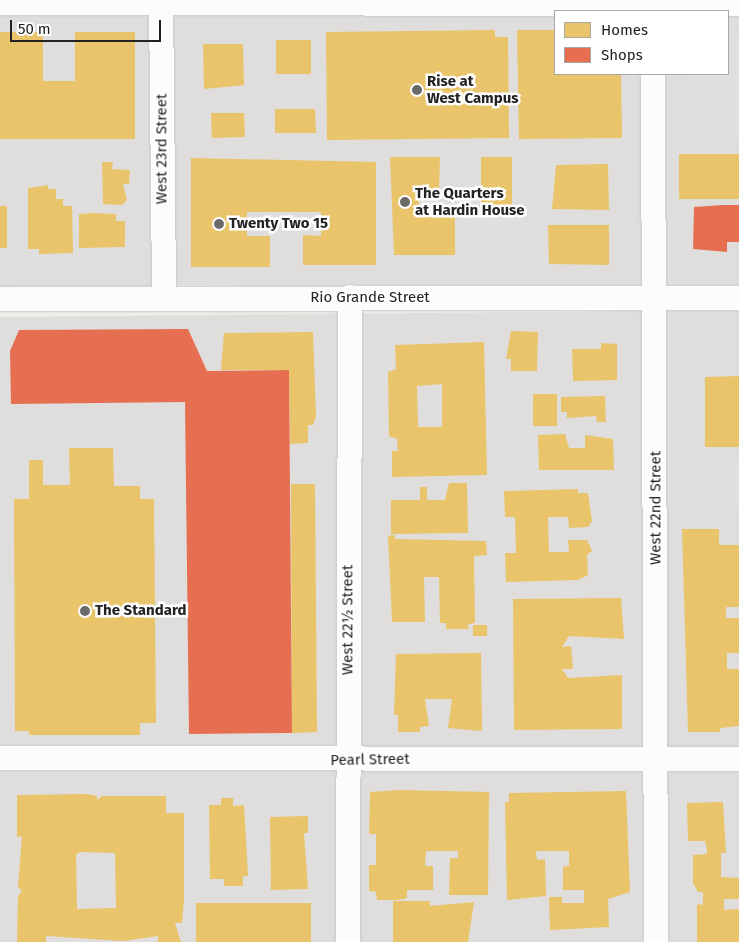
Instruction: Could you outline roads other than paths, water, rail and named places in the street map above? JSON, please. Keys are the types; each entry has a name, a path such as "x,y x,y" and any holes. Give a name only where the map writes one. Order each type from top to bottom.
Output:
{"street":[{"name":"West 23rd Street","path":"161,3 164,298"},
{"path":"0,4 739,4"},
{"name":"West 22nd Street","path":"653,75 656,300 654,759 656,942"},
{"name":"Rio Grande Street","path":"0,299 350,297 656,300 739,298"},
{"name":"West 22½ Street","path":"348,942 350,297"},
{"name":"Pearl Street","path":"0,758 348,760 739,759"}],"place":[{"name":"Rise at West Campus","path":"417,90"},
{"name":"The Quarters at Hardin House","path":"405,202"},
{"name":"Twenty Two 15","path":"219,224"},
{"name":"The Standard","path":"85,611"}]}
